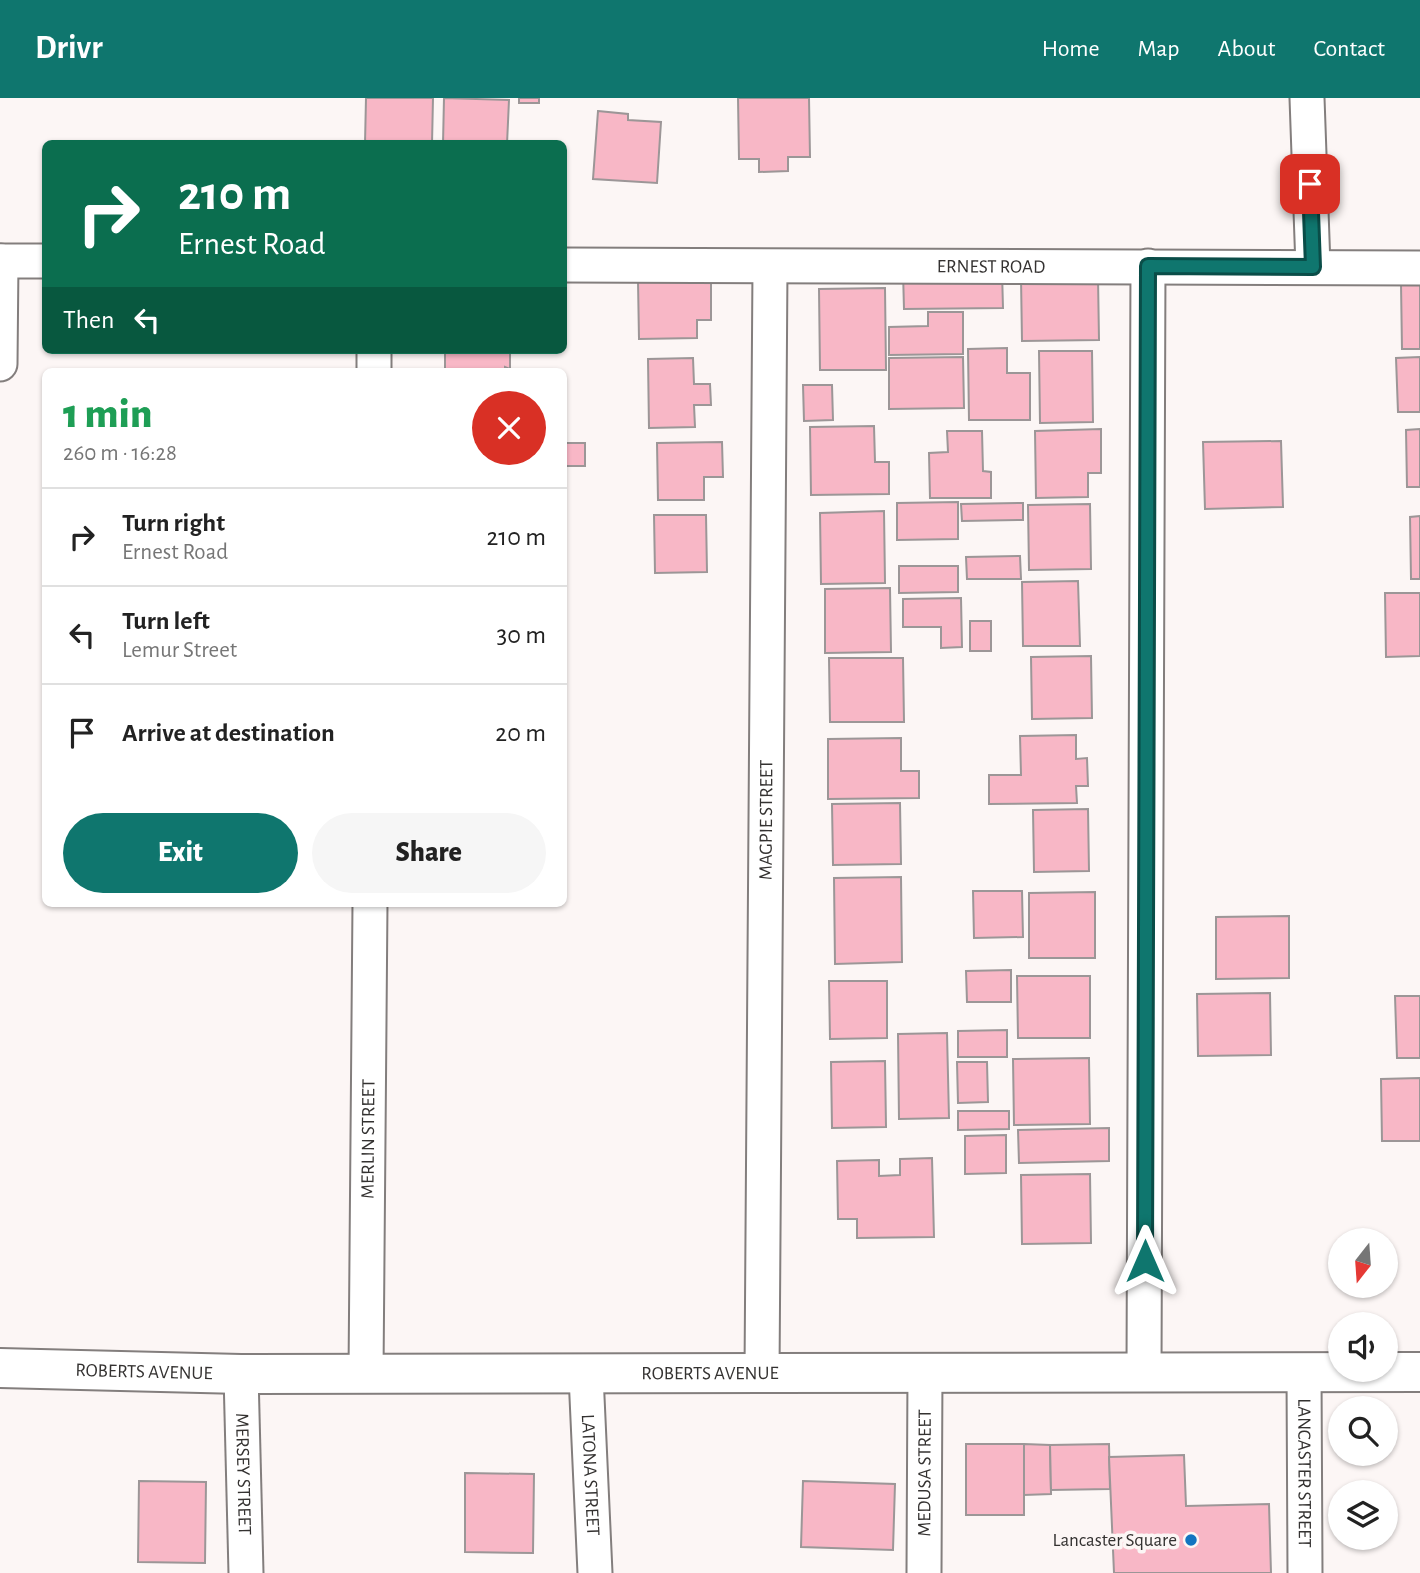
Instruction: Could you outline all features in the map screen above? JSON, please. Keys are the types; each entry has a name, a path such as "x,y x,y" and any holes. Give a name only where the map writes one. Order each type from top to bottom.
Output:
{"main road":[{"name":"ROBERTS AVENUE","path":"0,1368 241,1374 586,1375 1420,1372"}],"street":[{"path":"1307,98 1313,267"},
{"path":"0,364 1,261 42,261"},
{"name":"ERNEST ROAD","path":"567,265 770,268 1420,268"},
{"path":"1144,1371 1148,266"},
{"name":"MAGPIE STREET","path":"762,1373 770,268"},
{"name":"MERLIN STREET","path":"366,1373 370,907"},
{"name":"MEDUSA STREET","path":"924,1573 925,1373"},
{"name":"LANCASTER STREET","path":"1304,1373 1305,1573"},
{"name":"MERSEY STREET","path":"241,1374 246,1573"},
{"name":"LATONA STREET","path":"586,1375 595,1573"}],"building":[{"path":"366,98 433,98 432,140 365,140"},
{"path":"444,98 509,100 507,140 443,140"},
{"path":"519,98 539,98 539,103 519,103"},
{"path":"738,98 809,98 810,157 788,157 788,171 759,172 759,159 739,159"},
{"path":"598,111 628,114 628,120 661,122 657,183 593,179"},
{"path":"1002,271 1003,308 904,309 903,272"},
{"path":"1098,277 1099,340 1022,341 1021,278"},
{"path":"711,280 711,320 697,320 697,338 639,339 638,281"},
{"path":"1420,283 1420,349 1402,349 1401,284"},
{"path":"885,288 886,370 820,370 819,289"},
{"path":"928,312 963,312 963,354 889,355 889,327 928,326"},
{"path":"1007,348 1007,373 1030,373 1030,420 969,420 968,349"},
{"path":"1039,351 1092,351 1093,422 1040,423"},
{"path":"445,354 510,354 510,368 445,368"},
{"path":"963,357 964,408 889,409 889,358"},
{"path":"1420,357 1420,412 1398,412 1396,358"},
{"path":"693,358 694,384 710,384 711,405 694,405 695,427 649,428 648,359"},
{"path":"803,385 832,385 833,420 804,421"},
{"path":"874,426 875,462 889,462 889,494 811,495 810,427"},
{"path":"1101,429 1101,473 1088,473 1088,497 1036,498 1035,431"},
{"path":"1420,429 1420,487 1407,487 1406,430"},
{"path":"947,431 982,431 983,471 991,472 991,498 930,498 929,453 948,452"},
{"path":"1281,441 1283,507 1205,509 1203,442"},
{"path":"722,442 723,477 704,477 704,500 658,500 657,443"},
{"path":"567,443 585,443 585,466 567,466"},
{"path":"958,502 958,539 897,540 897,503"},
{"path":"1023,503 1023,520 962,521 961,504"},
{"path":"1090,504 1091,569 1029,570 1028,505"},
{"path":"884,511 885,583 821,584 820,513"},
{"path":"654,515 706,515 707,572 655,573"},
{"path":"1420,516 1420,579 1411,579 1410,517"},
{"path":"1020,556 1021,579 967,579 966,557"},
{"path":"899,566 958,566 958,592 899,593"},
{"path":"1078,581 1080,646 1023,646 1022,582"},
{"path":"890,588 891,652 825,653 825,589"},
{"path":"1385,593 1420,593 1420,656 1386,657"},
{"path":"961,598 962,647 941,648 941,627 903,627 903,599"},
{"path":"970,621 991,621 991,651 970,651"},
{"path":"1091,656 1092,718 1032,719 1031,657"},
{"path":"829,658 903,658 904,722 830,722"},
{"path":"1076,735 1076,759 1087,758 1088,786 1076,786 1077,803 989,804 989,775 1021,775 1020,736"},
{"path":"901,738 901,771 919,771 919,798 828,799 828,739"},
{"path":"900,803 901,864 833,865 832,804"},
{"path":"1088,809 1089,871 1034,872 1033,810"},
{"path":"901,877 902,962 835,964 834,878"},
{"path":"973,891 1022,891 1023,937 974,938"},
{"path":"1095,892 1095,958 1029,958 1029,893"},
{"path":"1289,916 1289,978 1216,979 1216,917"},
{"path":"1011,970 1011,1002 967,1002 966,971"},
{"path":"1017,976 1090,976 1090,1038 1018,1038"},
{"path":"829,981 887,981 887,1038 830,1039"},
{"path":"1270,993 1271,1055 1198,1056 1197,994"},
{"path":"1395,996 1420,996 1420,1058 1397,1058"},
{"path":"1007,1030 1007,1057 958,1057 958,1031"},
{"path":"947,1033 949,1118 899,1119 898,1034"},
{"path":"1089,1058 1090,1124 1014,1125 1013,1059"},
{"path":"885,1061 886,1127 832,1128 831,1062"},
{"path":"957,1062 987,1062 988,1102 958,1103"},
{"path":"1420,1078 1420,1141 1382,1141 1381,1079"},
{"path":"958,1111 1009,1111 1009,1129 958,1130"},
{"path":"1109,1128 1109,1161 1019,1163 1018,1130"},
{"path":"1006,1135 1006,1173 965,1174 965,1136"},
{"path":"932,1158 934,1237 857,1238 857,1219 838,1219 837,1161 879,1160 879,1176 900,1175 900,1159"},
{"path":"1090,1174 1091,1243 1022,1244 1021,1175"},
{"path":"966,1444 1024,1444 1024,1515 966,1515"},
{"path":"1024,1444 1050,1445 1051,1494 1024,1495"},
{"path":"1109,1444 1110,1489 1051,1490 1050,1445"},
{"name":"Lancaster Square","path":"1184,1455 1186,1506 1269,1504 1271,1573 1114,1573 1109,1457"},
{"path":"465,1473 534,1474 533,1553 465,1552"},
{"path":"139,1481 206,1482 205,1563 138,1562"},
{"path":"803,1481 895,1484 893,1550 801,1547"}],"place":[{"name":"Lancaster Square","path":"1191,1540"}],"route":[{"path":"1145,1261 1148,266 1313,267 1310,184"}]}
